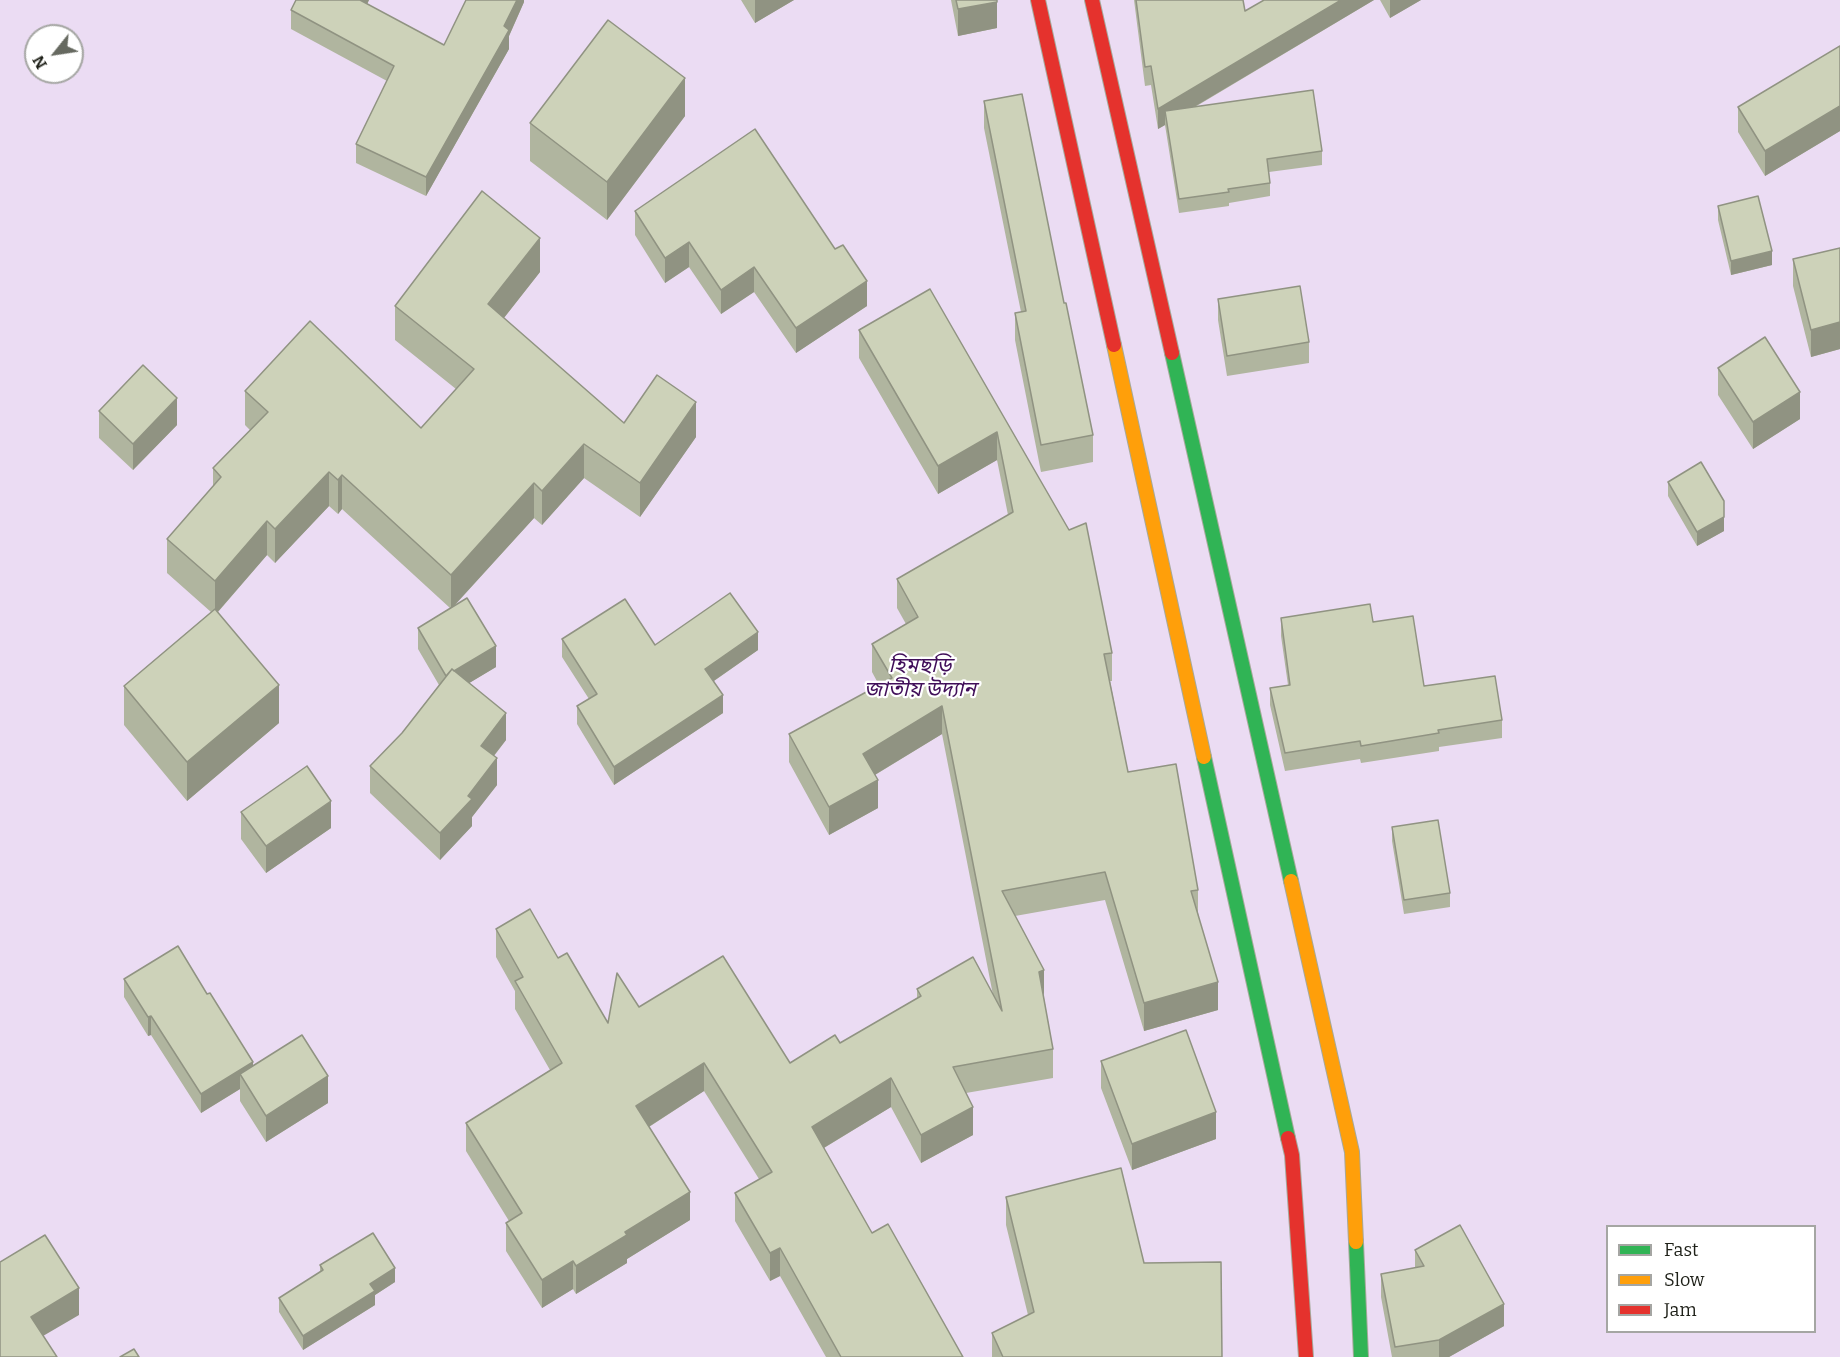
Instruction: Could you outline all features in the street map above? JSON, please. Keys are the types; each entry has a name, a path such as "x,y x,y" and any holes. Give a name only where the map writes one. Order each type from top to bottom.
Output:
{"main road":[{"path":"1038,0 1292,1155 1306,1357"},
{"path":"1092,0 1352,1152 1361,1357"}],"green space":[{"name":"হিমছড়ি জাতীয় উদ্যান","path":"0,0 1840,0 1840,1357 0,1357"}],"building":[{"path":"296,0 360,0 444,45 466,0 517,0 504,26 509,30 426,177 356,144 394,66 291,10"},
{"path":"956,0 997,0 997,2 958,9"},
{"path":"1136,0 1243,0 1245,11 1264,0 1341,0 1158,109 1151,66 1145,67"},
{"path":"608,20 685,78 607,182 530,123"},
{"path":"1840,46 1840,106 1765,151 1738,107"},
{"path":"1313,90 1322,151 1267,159 1270,183 1179,199 1165,111"},
{"path":"1022,94 1093,435 1041,445 1015,313 1026,311 984,101"},
{"path":"755,129 835,249 843,245 867,281 796,328 754,267 721,290 689,242 665,258 635,211"},
{"path":"482,191 540,238 488,304 624,423 657,375 696,402 640,483 584,444 542,491 534,483 451,575 342,475 338,480 329,472 275,529 267,521 215,581 167,539 221,477 213,468 268,412 245,391 310,321 421,428 474,369 395,306"},
{"path":"1758,196 1772,251 1731,261 1718,206"},
{"path":"1840,248 1840,322 1811,330 1793,259"},
{"path":"1300,286 1309,342 1227,356 1218,299"},
{"path":"930,289 1069,530 1086,523 1112,653 1104,654 1128,772 1176,764 1198,890 1191,891 1218,982 1144,1003 1105,872 1002,891 1044,970 1039,972 1053,1049 953,1067 973,1107 921,1135 891,1078 812,1127 872,1233 888,1224 963,1357 841,1357 780,1248 770,1253 735,1193 772,1172 704,1063 636,1106 690,1192 625,1232 627,1235 576,1266 573,1261 542,1280 506,1223 522,1213 466,1123 562,1063 515,981 523,977 496,929 530,909 558,958 567,953 608,1023 617,973 639,1007 723,956 790,1063 835,1035 840,1043 921,996 917,989 973,957 1002,1011 942,706 863,754 878,780 829,807 789,734 892,678 872,644 918,617 897,579 1013,512 997,432 938,466 859,330"},
{"path":"1765,337 1800,392 1753,422 1718,368"},
{"path":"143,365 177,398 133,444 99,411"},
{"path":"1701,462 1724,501 1724,517 1697,532 1668,482"},
{"path":"730,593 758,632 705,669 723,695 614,767 577,706 597,694 562,639 625,599 655,645"},
{"path":"467,598 496,646 454,671 452,669 446,676 418,628"},
{"path":"1370,604 1373,622 1413,616 1424,686 1495,676 1502,720 1361,746 1360,741 1285,753 1270,688 1290,685 1281,618"},
{"path":"215,609 279,685 187,762 124,686"},
{"path":"452,669 506,713 481,746 497,758 468,796 472,799 440,833 370,766 402,733"},
{"path":"307,766 331,801 266,846 241,812"},
{"path":"1438,820 1450,893 1404,900 1392,827"},
{"path":"178,946 253,1062 201,1094 151,1016 148,1017 124,979"},
{"path":"1186,1030 1216,1112 1132,1144 1101,1061"},
{"path":"302,1035 328,1076 266,1116 240,1074"},
{"path":"1121,1168 1144,1263 1221,1262 1222,1357 1003,1357 992,1333 1034,1312 1006,1197"},
{"path":"1460,1225 1504,1304 1439,1340 1395,1347 1381,1274 1424,1266 1415,1250"},
{"path":"373,1233 395,1268 370,1284 375,1291 303,1336 279,1298 323,1270 320,1265"},
{"path":"45,1235 79,1288 31,1317 57,1357 0,1357 0,1262"},
{"path":"134,1349 139,1357 120,1357"}],"traffic: fast":[{"path":"1172,353 1291,881"},
{"path":"1204,757 1288,1138"},
{"path":"1356,1242 1361,1357"}],"traffic: slow":[{"path":"1114,345 1204,757"},
{"path":"1291,881 1352,1152 1356,1242"}],"traffic: jam":[{"path":"1038,0 1114,345"},
{"path":"1092,0 1172,353"},
{"path":"1288,1138 1292,1155 1306,1357"}]}
